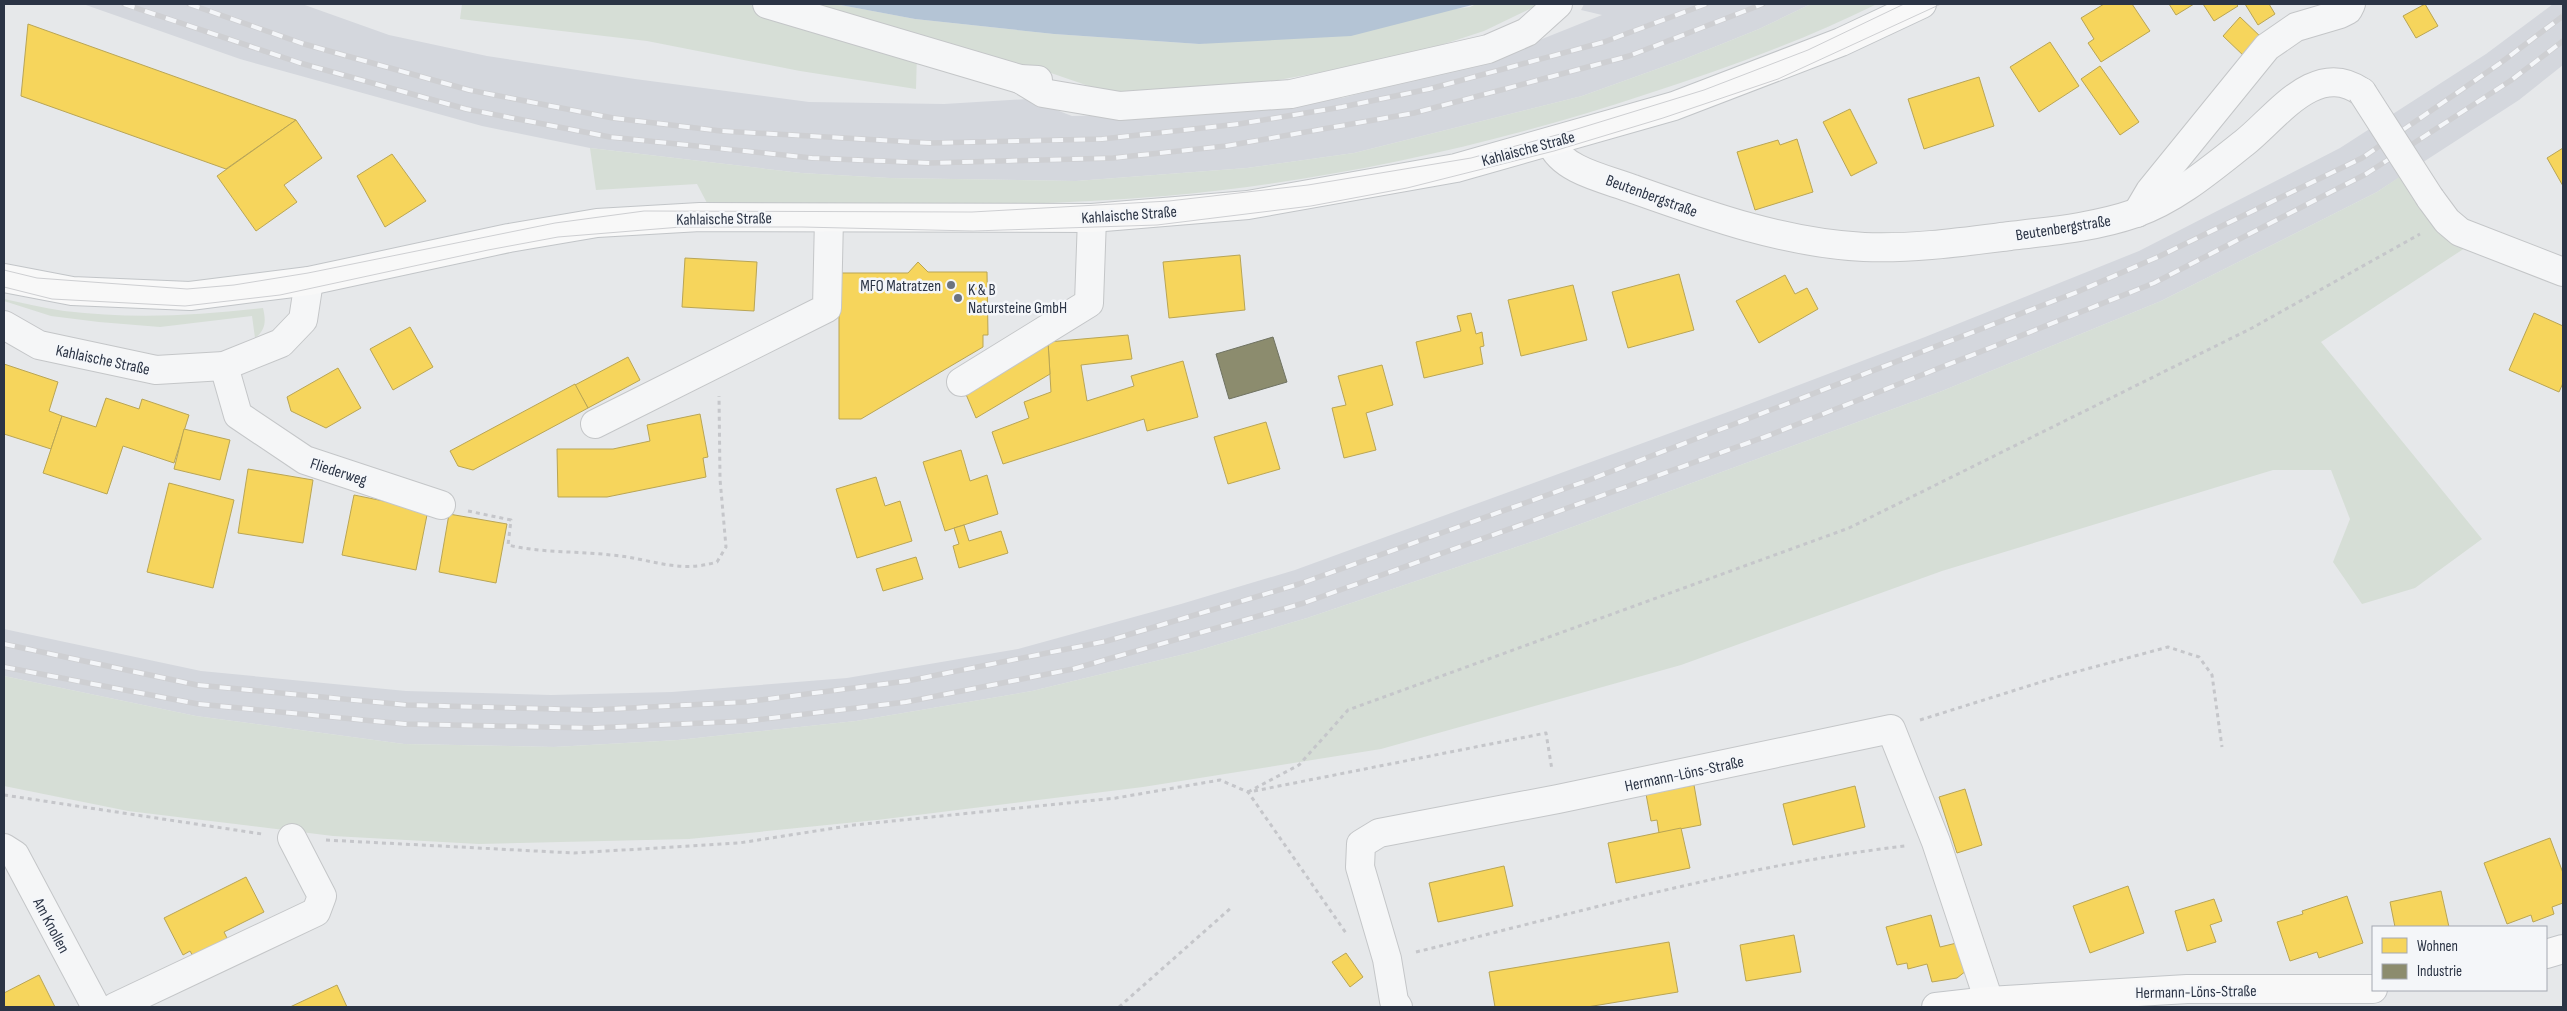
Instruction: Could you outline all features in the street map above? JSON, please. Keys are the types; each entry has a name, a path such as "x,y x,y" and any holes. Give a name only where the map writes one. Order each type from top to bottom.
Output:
{"main road":[{"name":"Kahlaische Straße","path":"4,278 72,292 190,296 310,281 509,238 597,223 700,217 1092,218 1248,205 1456,168 1551,143 1674,106 1841,42 1922,4"},
{"path":"2547,954 2563,950"},
{"name":"Hermann-Löns-Straße","path":"1936,1007 1989,1001 2187,989 2372,989"}],"street":[{"path":"767,4 1020,79 1052,81 1120,106 1291,94 1488,49 1527,32 1558,4"},
{"path":"2137,212 2150,191 2267,46 2296,27 2348,10 2351,4"},
{"name":"Beutenbergstraße","path":"1551,143 1554,151 1568,163 1630,188 1739,226 1834,244 1893,247 1953,243 2096,224 2137,212 2161,202 2193,182 2246,141 2279,109 2306,91 2329,84 2343,83 2353,85 2362,92 2430,198 2447,221 2460,232 2473,239 2563,272"},
{"path":"595,424 827,308 829,218"},
{"path":"961,382 1089,303 1092,218"},
{"name":"Kahlaische Straße","path":"4,325 39,345 156,370 224,366 281,343 304,320 310,281"},
{"name":"Fliederweg","path":"224,366 238,415 305,460 441,505"},
{"path":"1891,729 1936,842 1989,1001"},
{"name":"Hermann-Löns-Straße","path":"1398,1007 1394,1001 1386,959 1360,867 1361,844 1379,833 1556,800 1891,729"},
{"path":"116,1007 316,912 322,896 292,838"},
{"name":"Am Knollen","path":"4,848 14,855 96,1007"}],"path":[{"path":"1248,792 1299,765 1348,710 1849,528 2252,328 2447,221"},
{"path":"441,505 511,520 508,545 524,549 613,555 697,568 717,562 726,546 720,479 718,363"},
{"path":"1891,729 2057,677 2168,647 2199,657 2212,675 2222,747"},
{"path":"1248,792 1546,732 1556,800"},
{"path":"574,852 739,843 854,825 1116,798 1220,780 1248,792 1349,937"},
{"path":"1386,959 1683,887 1852,852 1936,842"},
{"path":"1119,1007 1232,907"}],"shaded area":[{"path":"83,4 302,4 389,35 487,56 635,79 809,102 944,104 1028,99 1072,116 1160,114 1342,98 1437,74 1517,49 1602,15 1581,10 1584,4 1811,4 1759,29 1682,60 1582,96 1354,153 1247,168 1076,181 889,178 801,173 590,148 482,126 240,59"},
{"path":"462,4 835,4 915,19 1054,34 1199,44 1470,7 1476,4 1540,4 1484,31 1401,58 1239,87 1109,93 1051,73 917,53 916,89 800,71 647,41 460,19"},
{"path":"1811,4 1877,4 1793,42 1735,64 1588,113 1529,130 1409,159 1349,171 1227,189 1165,196 1051,203 936,205 707,203 697,184 596,190 590,148 801,173 889,178 1076,181 1247,168 1354,153 1582,96 1682,60 1759,29"},
{"path":"2553,4 2563,4 2563,65 2519,100 2377,192 2161,301 1942,391 1537,540 1307,618 1193,652 1032,691 856,721 678,740 554,747 404,744 196,716 4,676 4,629 201,671 406,691 551,695 672,692 847,678 1018,649 1295,570 1736,409 1925,337 2139,251 2340,148 2486,54"},
{"path":"2404,174 2465,248 2321,342 2482,539 2415,588 2362,604 2333,562 2350,519 2331,470 2273,470 1942,571 1681,665 1381,749 1143,787 877,820 689,839 479,844 333,836 128,811 4,786 4,676 196,716 404,744 554,747 678,740 856,721 1032,691 1193,652 1307,618 1537,540 1942,391 2161,301 2377,192"},
{"path":"4,299 64,311 139,316 188,315 263,308 265,321 261,332 255,338 252,316 160,327 51,316 4,301"}],"water":[{"path":"835,4 1476,4 1351,36 1199,44 1054,34 915,19"}],"building: Wohnen":[{"path":"2104,4 2132,4 2150,31 2101,62 2088,43 2094,39 2081,18"},
{"path":"2169,4 2194,4 2176,15"},
{"path":"2203,4 2236,4 2238,6 2214,21"},
{"path":"2245,4 2269,4 2275,14 2258,25"},
{"path":"2425,4 2438,26 2416,38 2403,16"},
{"path":"2240,17 2263,39 2246,58 2223,36"},
{"path":"28,24 296,120 226,169 21,96"},
{"path":"2050,42 2079,86 2039,112 2010,67"},
{"path":"2100,66 2139,122 2120,135 2081,79"},
{"path":"1979,77 1994,126 1924,149 1908,99"},
{"path":"1850,109 1877,163 1851,176 1823,122"},
{"path":"296,120 322,158 284,185 297,202 256,231 217,176"},
{"path":"1797,139 1813,192 1755,210 1737,152 1778,140 1780,145"},
{"path":"2563,148 2563,186 2547,158"},
{"path":"392,154 426,201 385,227 357,176"},
{"path":"1240,255 1245,310 1169,318 1163,262"},
{"path":"685,258 757,262 754,311 682,307"},
{"path":"918,262 928,272 987,272 988,335 983,335 983,347 861,419 839,419 839,273 908,273"},
{"path":"1679,274 1694,330 1628,348 1612,292"},
{"path":"1785,275 1795,294 1807,288 1818,309 1759,343 1736,301"},
{"path":"1573,285 1587,340 1521,356 1508,300"},
{"path":"1471,313 1476,334 1482,332 1484,346 1480,347 1483,364 1424,378 1416,342 1461,331 1457,316"},
{"path":"2534,313 2563,326 2563,383 2559,392 2509,370"},
{"path":"410,327 433,367 393,390 370,349"},
{"path":"1128,335 1132,359 1081,365 1087,401 1134,386 1131,376 1183,361 1198,417 1147,431 1144,419 1003,464 992,432 1029,418 1024,402 1051,392 1048,342"},
{"path":"1048,342 1050,374 976,418 965,392"},
{"path":"628,357 640,380 588,408 575,385"},
{"path":"4,364 58,382 49,411 62,416 51,449 4,434"},
{"path":"1382,365 1393,405 1366,413 1376,450 1344,458 1332,408 1346,405 1338,376"},
{"path":"338,368 361,408 326,428 291,411 287,397"},
{"path":"575,384 588,408 473,470 458,466 450,451"},
{"path":"106,398 139,409 142,399 189,415 174,463 123,446 107,494 43,473 62,416 96,427"},
{"path":"700,414 708,457 703,458 706,477 607,497 558,497 557,449 613,449 650,441 647,425"},
{"path":"1266,422 1280,469 1228,484 1214,437"},
{"path":"184,429 230,440 220,480 174,469"},
{"path":"961,450 970,481 987,475 998,514 945,531 923,462"},
{"path":"248,469 313,480 303,543 238,533"},
{"path":"876,477 885,506 900,501 912,541 857,558 836,489"},
{"path":"169,483 234,500 213,588 147,572"},
{"path":"354,495 428,510 416,570 342,555"},
{"path":"449,514 507,524 496,583 439,572"},
{"path":"964,525 969,541 1001,531 1008,553 959,568 953,546 959,544 954,528"},
{"path":"916,557 923,579 883,591 876,569"},
{"path":"1694,785 1701,825 1659,833 1657,820 1651,821 1646,794"},
{"path":"1855,786 1865,827 1793,845 1783,804"},
{"path":"1965,789 1982,845 1957,853 1939,797"},
{"path":"1681,828 1690,868 1616,883 1608,843"},
{"path":"2550,838 2563,873 2563,903 2552,907 2554,914 2533,922 2531,915 2507,924 2484,863"},
{"path":"1504,866 1513,906 1438,922 1429,883"},
{"path":"246,877 264,912 224,932 228,940 194,958 190,951 183,955 164,918"},
{"path":"2128,886 2144,933 2090,953 2073,906"},
{"path":"2441,891 2449,926 2395,926 2390,902"},
{"path":"2347,896 2363,943 2319,958 2317,952 2290,961 2277,922 2303,914 2302,911"},
{"path":"2214,899 2222,921 2210,925 2216,942 2187,951 2175,911"},
{"path":"1931,915 1940,947 1965,941 1971,967 1957,978 1932,982 1927,964 1908,969 1907,963 1897,965 1886,927"},
{"path":"1794,935 1801,972 1746,981 1740,945"},
{"path":"1669,942 1678,992 1587,1007 1495,1007 1489,972"},
{"path":"1346,953 1363,977 1350,987 1332,962"},
{"path":"39,975 55,1007 4,1007 4,993"},
{"path":"337,985 347,1007 290,1007"}],"building: Industrie":[{"path":"1273,337 1287,382 1229,399 1216,354"}],"tram line":[{"path":"4,270 37,278 187,289 234,285 308,273 555,223 644,211 972,212 1169,201 1308,185 1471,158 1564,133 1704,90 1808,50 1904,4"},
{"path":"4,287 52,299 185,306 280,295 488,250 558,237 681,227 802,227 973,231 1157,225 1311,206 1407,188 1554,151 1663,118 1778,79 1941,4"}],"railway":[{"path":"124,4 300,63 466,109 610,137 812,158 930,163 1113,158 1226,146 1414,113 1629,56 1763,4"},
{"path":"189,4 304,44 469,90 613,118 721,131 931,143 1102,139 1239,124 1342,107 1429,89 1604,42 1706,4"},
{"path":"4,644 197,685 407,705 592,710 745,702 907,681 1107,641 1299,584 1589,480 2077,292 2160,256 2362,158 2499,64 2563,16"},
{"path":"4,667 198,704 405,724 593,728 747,721 906,702 1073,669 1304,603 1770,435 2154,283 2366,174 2510,81 2563,41"}],"place":[{"name":"MFO Matratzen","path":"951,285"},
{"name":"K & B Natursteine GmbH","path":"958,298"}]}
